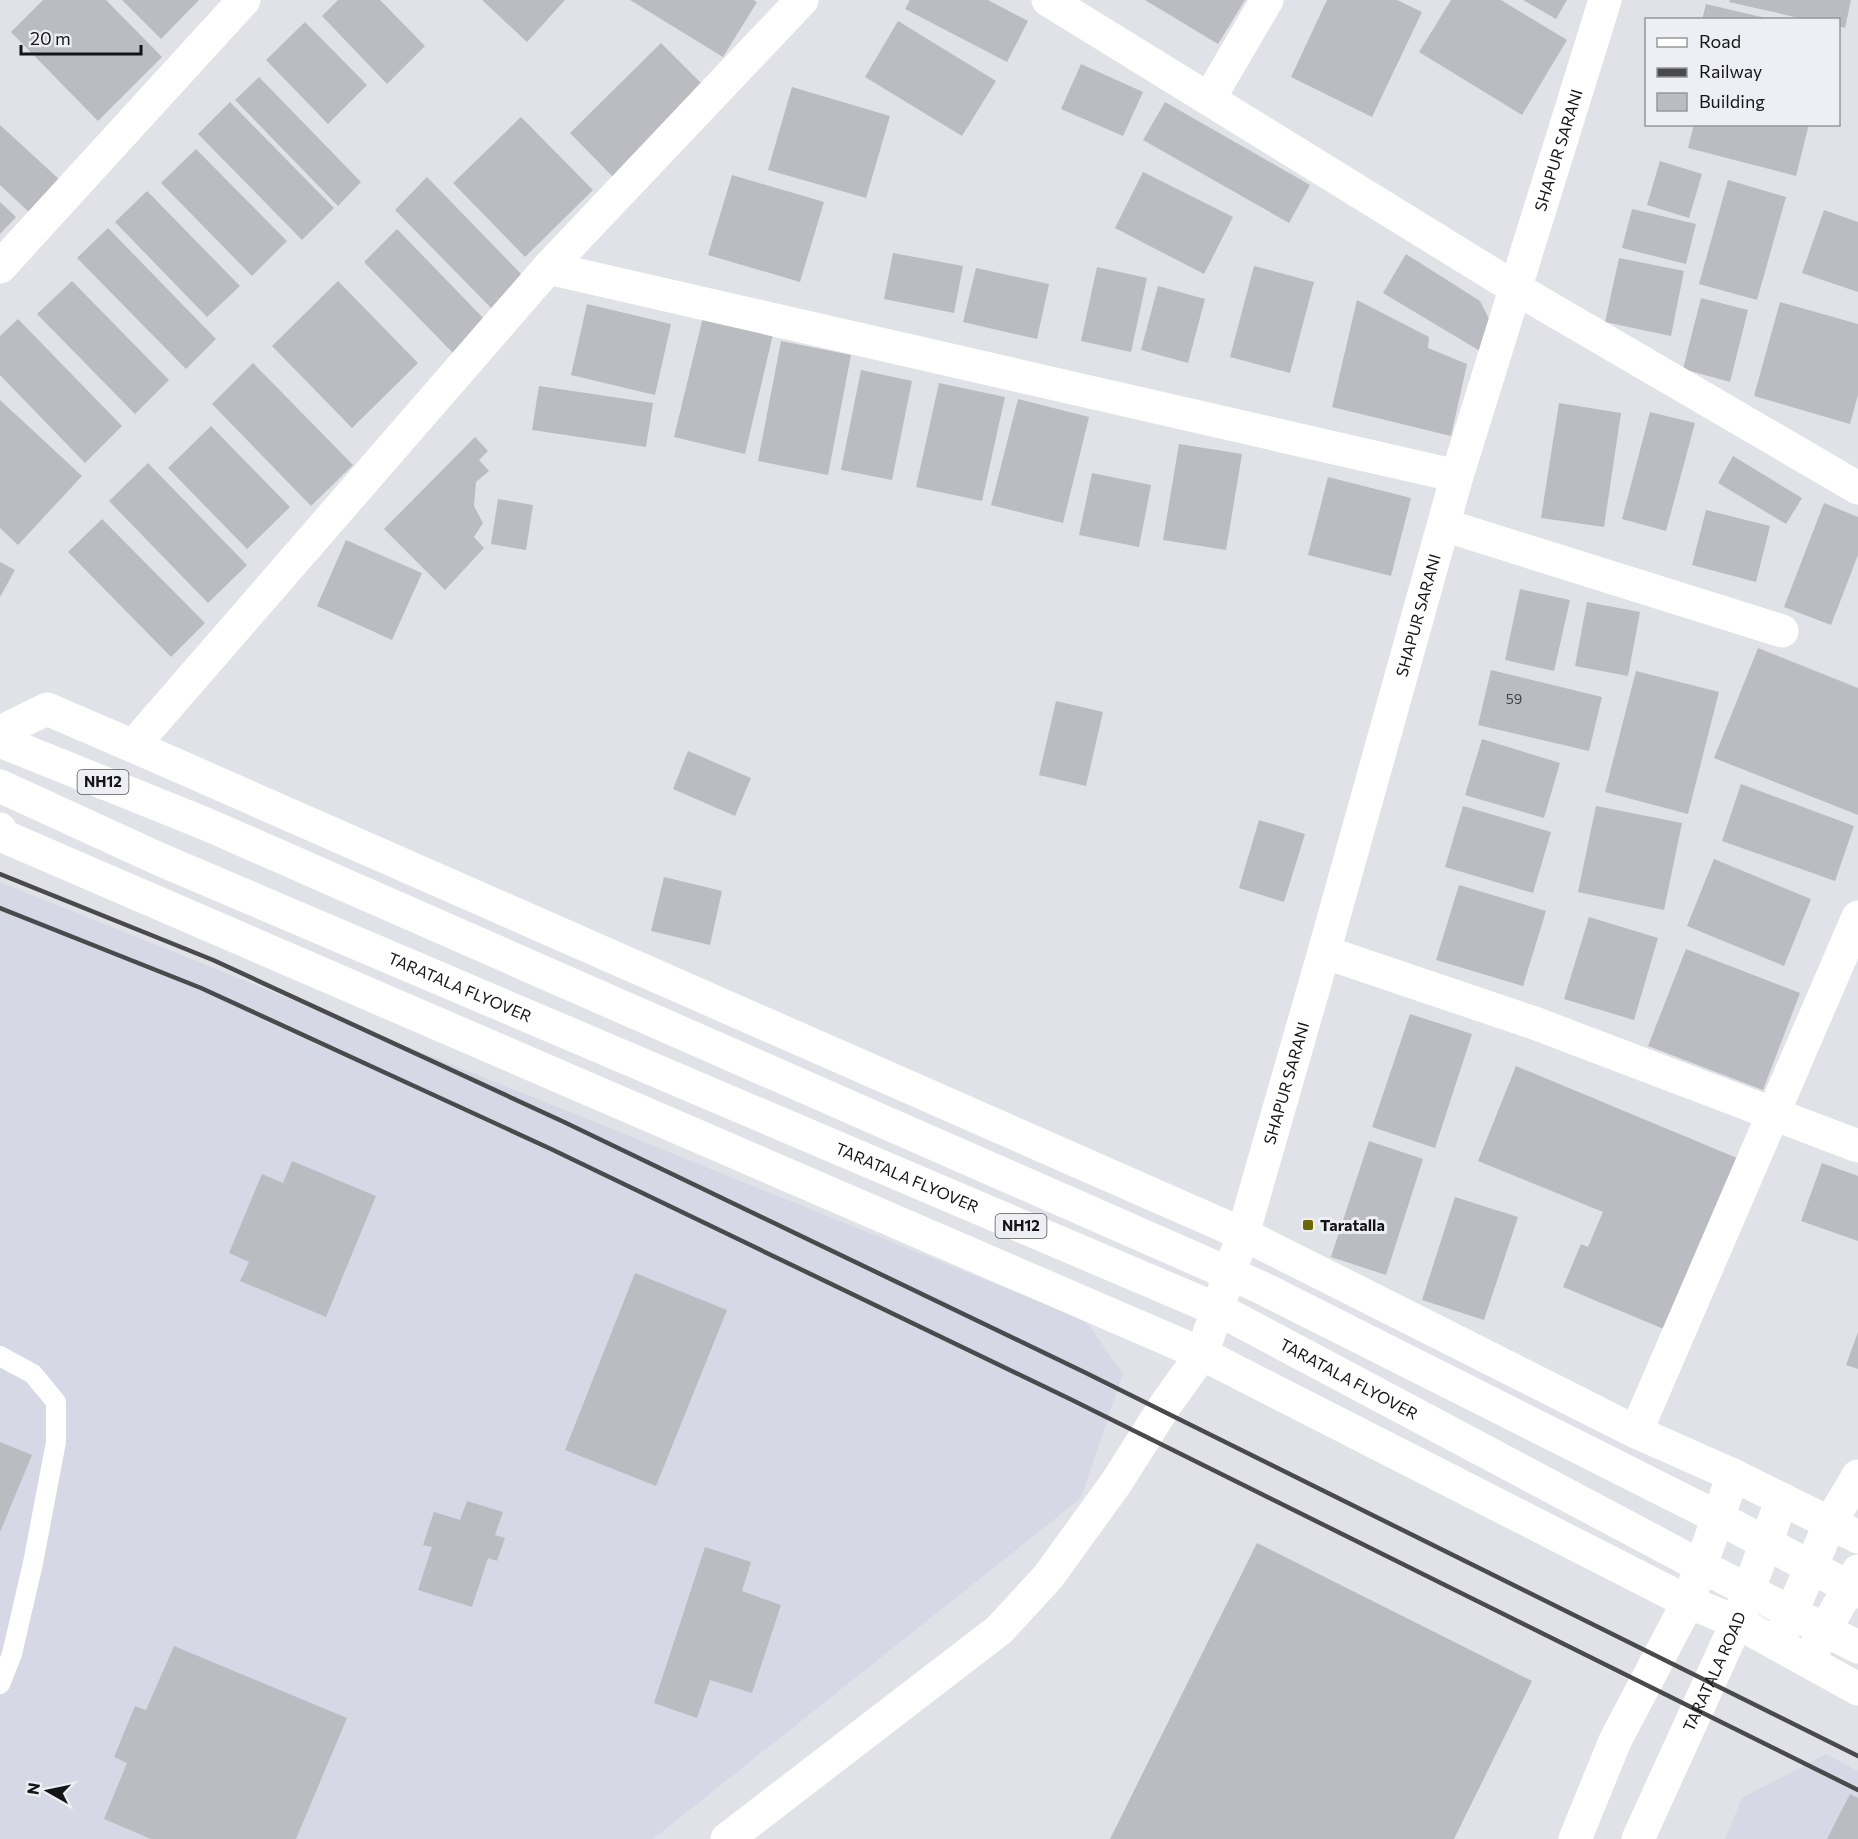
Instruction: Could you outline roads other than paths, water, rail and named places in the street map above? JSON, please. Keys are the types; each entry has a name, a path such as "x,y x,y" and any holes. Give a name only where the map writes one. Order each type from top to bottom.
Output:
{"main road":[{"path":"0,267 243,0"},
{"path":"133,746 548,268 802,0"},
{"path":"1048,0 1515,288 1858,488"},
{"path":"1209,99 1267,0"},
{"name":"SHAPUR SARANI","path":"727,1839 999,1630 1048,1577 1116,1483 1166,1404 1202,1354 1243,1234 1457,476 1605,0"},
{"path":"548,268 1457,476"},
{"path":"1444,525 1782,631"},
{"path":"0,732 47,709 133,746 1243,1234 1636,1432 1733,1475 1844,1530"},
{"name":"NH12","path":"0,741 206,824 1260,1287 1713,1515 1858,1592"},
{"name":"TARATALA FLYOVER","path":"0,786 159,859 1223,1312 1858,1647"},
{"path":"0,829 3,836 14,841 1202,1354 1688,1602 1737,1622 1858,1689"},
{"path":"1636,1432 1858,916"},
{"path":"1324,952 1537,1024 1858,1146"},
{"path":"1575,1839 1615,1741 1688,1602 1733,1475"},
{"path":"1778,1644 1844,1530 1858,1476"},
{"name":"TARATALA ROAD","path":"1638,1839 1737,1622 1782,1499"},
{"path":"1807,1661 1858,1571"}],"lane":[{"path":"0,1356 33,1374 56,1402 56,1442 28,1586 12,1654 0,1684"}],"railway":[{"path":"0,874 213,960 564,1122 1084,1372 1858,1756"},
{"path":"0,908 201,988 551,1149 1070,1399 1858,1790"}],"place":[{"name":"Taratalla","path":"1308,1225"}]}
